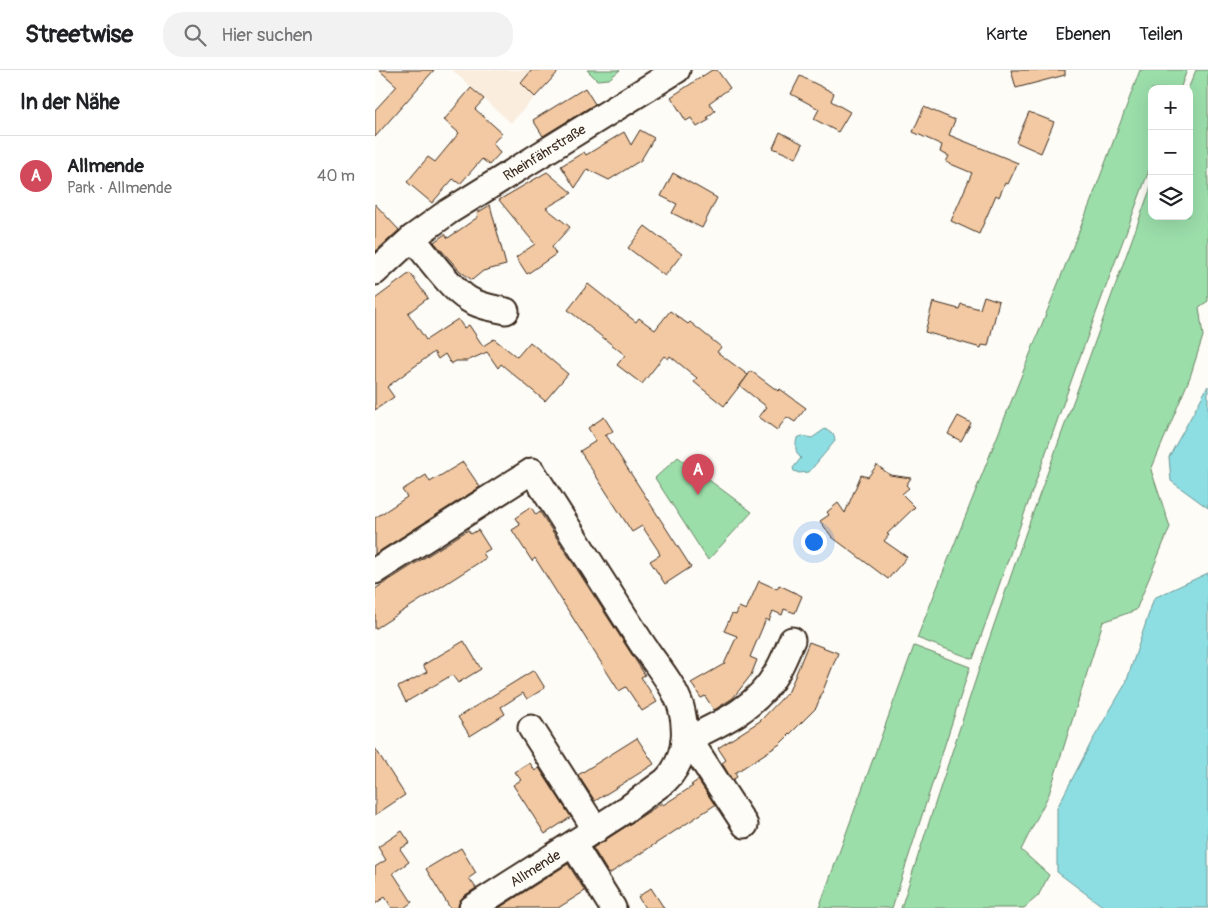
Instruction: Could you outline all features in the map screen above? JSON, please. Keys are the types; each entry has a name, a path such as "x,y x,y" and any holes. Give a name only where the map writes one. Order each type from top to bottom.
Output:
{"street":[{"name":"Rheinfährstraße","path":"375,272 413,238 448,212 677,70"},
{"path":"413,238 455,288 469,299 487,307 506,311"},
{"name":"Allmende","path":"375,571 532,470 649,656 675,693 681,708 685,728 684,741 681,757 670,776 596,830 472,908"},
{"path":"745,824 707,766 695,750 684,741 725,722 745,708 765,690 777,672 791,640"},
{"path":"531,728 596,830"},
{"name":"Allmende","path":"573,844 613,908"}],"shaded area":[{"path":"452,70 560,70 511,123"}],"green space":[{"path":"587,70 620,70 609,79 597,80"},
{"path":"1140,70 1187,70 1181,85 1148,85 1148,173 1074,373 973,659 917,638 1091,201"},
{"path":"1196,70 1208,70 1208,301 1199,307 1203,336 1190,377 1151,470 1170,527 1136,610 1103,622 1049,794 1021,850 1049,875 1038,896 1024,908 901,908 1026,532 1148,195 1148,220 1193,220 1193,85 1190,85"},
{"path":"678,457 752,512 708,560 655,478"},
{"path":"914,646 970,667 892,908 819,908"}],"water":[{"path":"1208,386 1208,508 1171,481 1169,457"},
{"path":"825,429 834,435 835,441 809,472 799,473 794,471 793,468 801,458 796,449 797,438 802,436 812,438"},
{"path":"1208,573 1208,908 1105,908 1057,872 1057,808 1092,741 1126,683 1154,598"}],"building":[{"path":"379,70 434,70 375,137 375,110 397,86"},
{"path":"532,70 560,70 535,97 521,83"},
{"path":"712,70 717,70 730,88 709,103 715,111 707,117 709,120 697,127 691,118 686,121 671,97"},
{"path":"1011,70 1065,70 1065,75 1016,88"},
{"path":"800,76 834,93 831,101 850,112 838,132 814,119 819,109 791,94"},
{"path":"471,88 484,99 475,109 502,133 493,143 500,153 489,165 482,159 460,184 453,179 432,203 407,182 428,157 435,162 459,133 444,120"},
{"path":"585,88 595,104 543,136 533,120"},
{"path":"924,107 955,120 949,135 1018,163 1008,184 1005,183 999,197 996,195 979,234 951,221 972,173 946,162 949,156 940,152 942,145 913,132"},
{"path":"1029,112 1054,122 1041,153 1016,142"},
{"path":"640,130 654,138 641,160 609,180 587,169 575,188 561,166 584,152 586,155 624,132 631,145"},
{"path":"780,132 803,144 796,158 773,148"},
{"path":"547,172 572,193 546,208 570,227 552,247 556,254 527,274 516,257 535,244 499,200"},
{"path":"673,173 717,198 702,228 672,213 677,204 661,196"},
{"path":"375,204 399,230 375,252"},
{"path":"490,205 506,265 483,271 472,280 460,271 434,242 445,234 448,238 478,217 477,213"},
{"path":"645,226 682,254 665,276 628,248"},
{"path":"410,273 428,298 408,313 426,340 458,319 464,328 469,325 483,346 494,339 517,357 530,342 568,374 545,401 501,364 498,368 487,352 467,361 456,361 451,364 445,354 438,359 434,352 387,387 394,397 375,410 375,299"},
{"path":"588,284 636,322 639,318 655,330 670,311 688,324 690,322 721,347 717,352 748,375 724,406 694,382 697,378 670,356 668,359 664,356 642,384 617,365 625,355 568,310"},
{"path":"984,296 999,301 988,346 982,345 981,348 925,332 933,302 959,309 961,304 980,309"},
{"path":"751,371 778,391 780,389 806,408 795,422 787,417 777,430 759,417 767,407 740,386"},
{"path":"958,416 971,423 961,441 948,434"},
{"path":"604,417 613,431 606,435 691,567 665,584 650,561 660,555 658,550 642,526 632,532 580,451 596,441 588,428"},
{"path":"463,462 480,487 375,554 375,518 407,497 402,490 426,475 430,482"},
{"path":"877,465 890,475 911,478 906,485 909,488 902,494 915,507 887,534 889,535 884,541 907,557 888,579 832,537 820,521 829,515 827,512 838,503 845,513 861,475 868,477"},
{"path":"531,507 536,515 540,512 645,675 641,677 657,702 642,711 626,687 619,691 535,558 532,561 512,530 520,525 515,518"},
{"path":"468,530 471,534 478,530 490,549 483,553 486,558 375,629 375,589"},
{"path":"759,581 777,589 779,585 802,596 795,613 784,609 782,615 773,611 769,621 766,619 750,657 757,660 751,675 733,698 714,710 705,696 701,698 691,683 724,664 737,636 724,631 732,614 736,615 739,607 746,610"},
{"path":"464,641 481,669 458,683 452,675 406,702 398,687 427,672 423,665"},
{"path":"809,642 838,653 816,708 780,744 735,773 737,777 732,780 722,763 726,760 718,748 760,721 789,691"},
{"path":"534,670 545,688 527,699 523,693 501,707 505,714 470,736 458,717"},
{"path":"637,738 654,764 595,801 578,775"},
{"path":"375,748 405,795 375,815"},
{"path":"530,763 535,771 539,768 571,817 545,834 513,785 521,780 515,772"},
{"path":"698,780 715,805 609,874 593,848 662,803 663,805 693,786 691,785"},
{"path":"402,831 410,843 400,849 409,862 393,873 412,902 404,908 392,908 385,897 375,904 375,867 386,860 378,847"},
{"path":"461,848 476,873 469,878 476,888 464,896 458,908 450,908 426,869"},
{"path":"568,864 585,891 558,908 499,908"},
{"path":"651,888 664,908 645,908 638,897"}],"place":[{"name":"Allmende","path":"698,495"}]}
